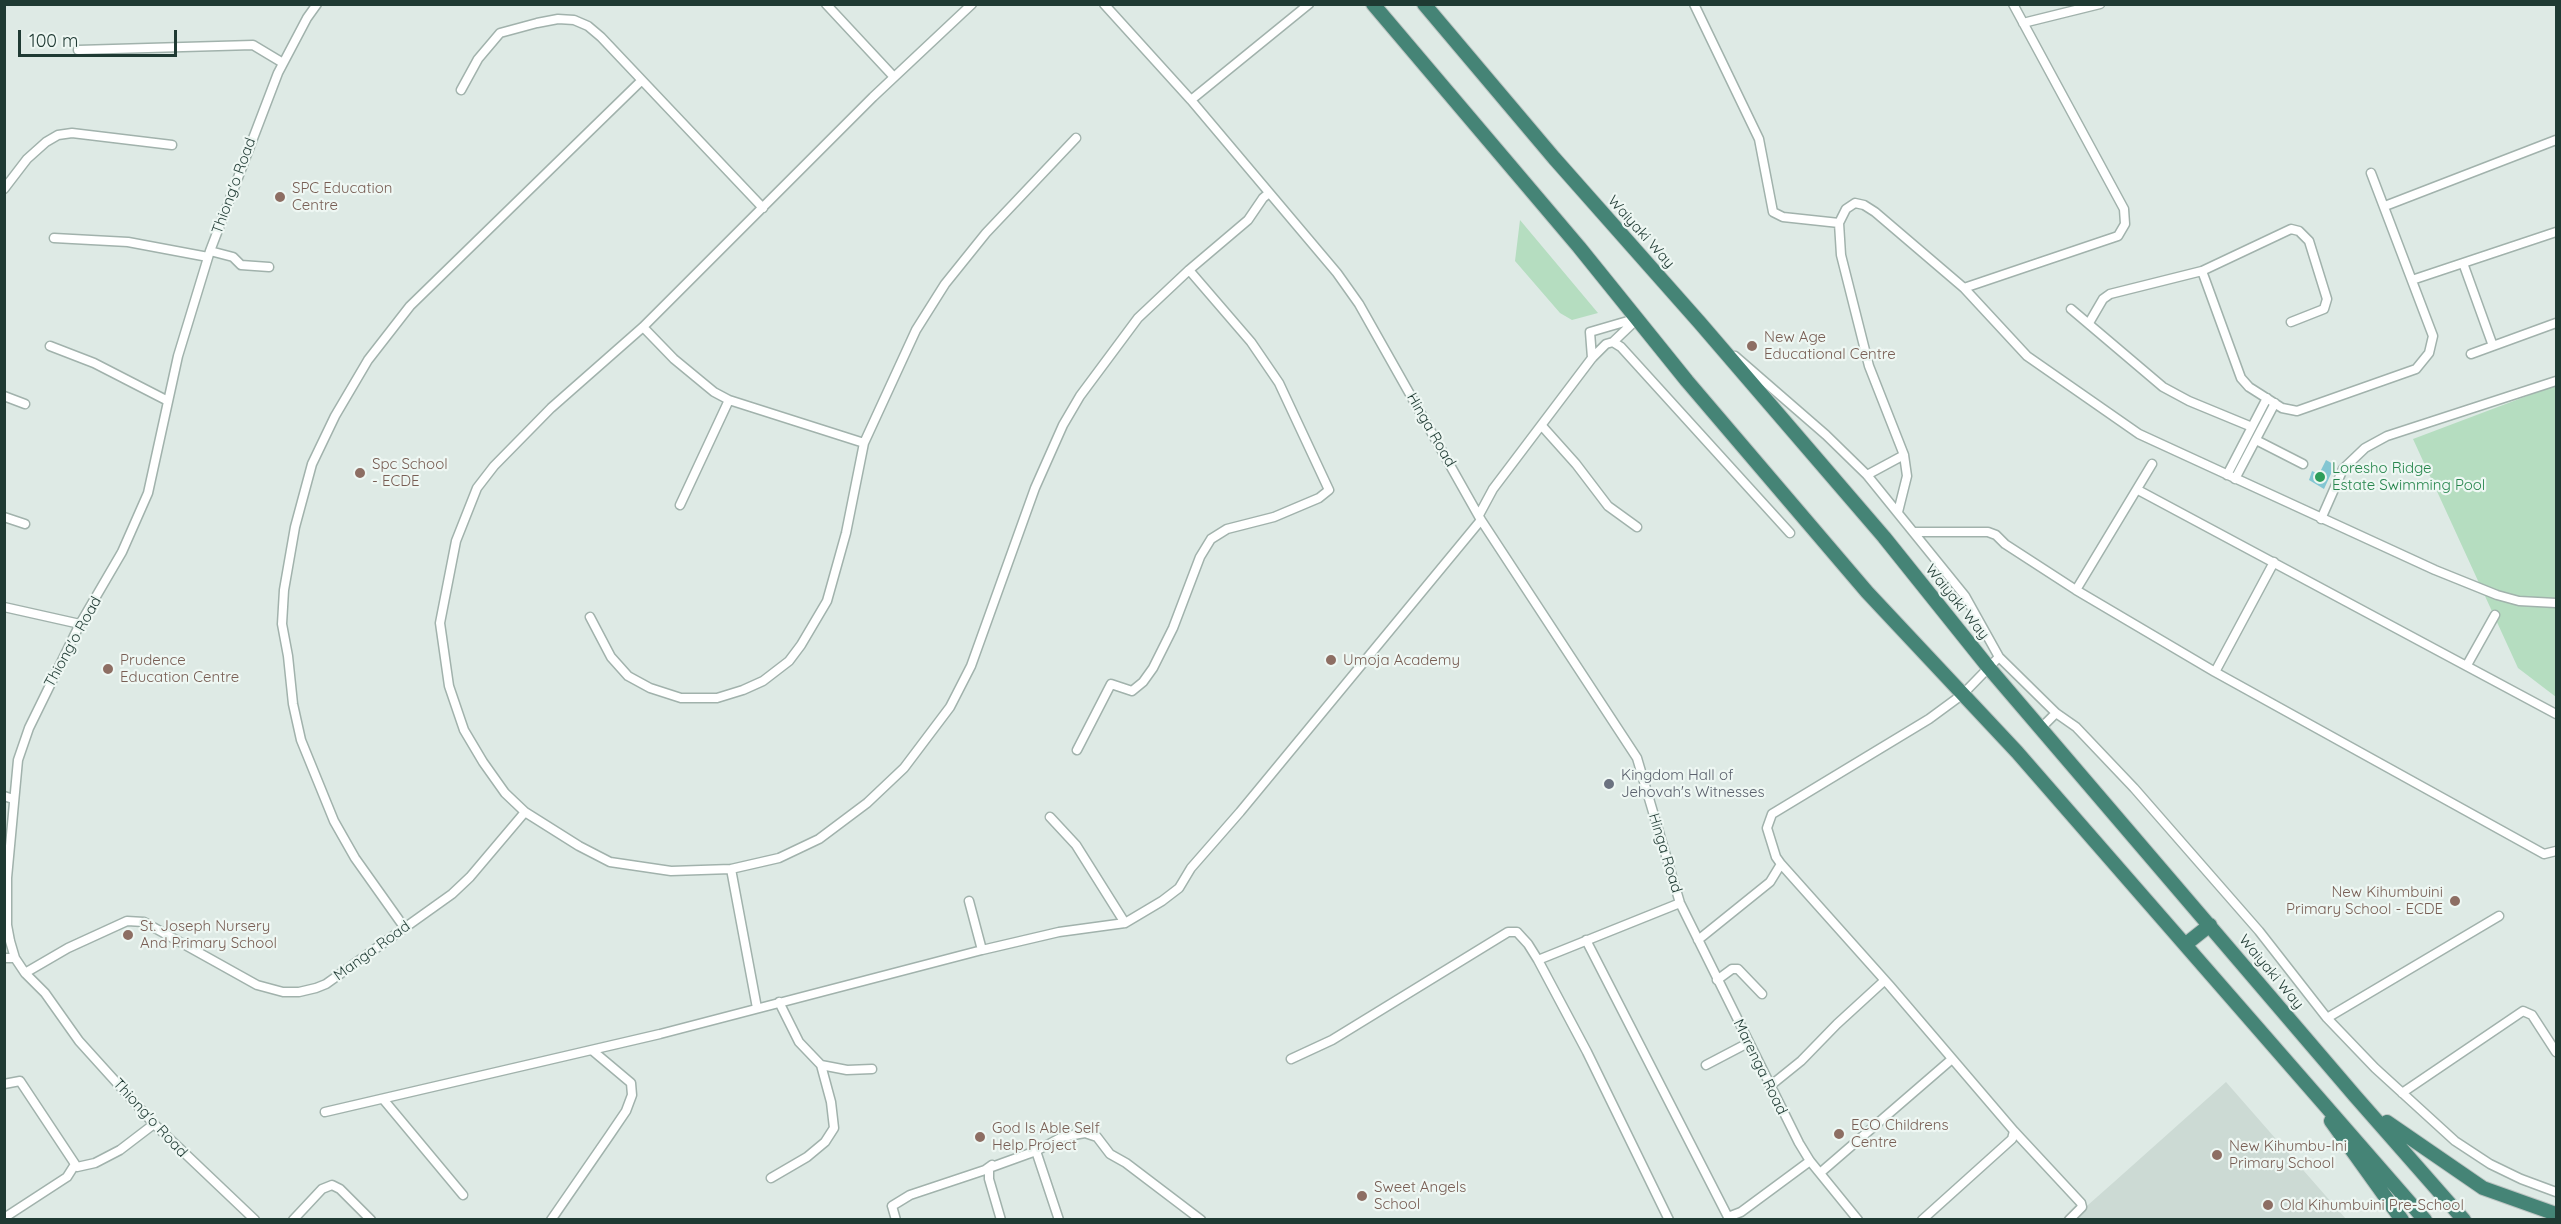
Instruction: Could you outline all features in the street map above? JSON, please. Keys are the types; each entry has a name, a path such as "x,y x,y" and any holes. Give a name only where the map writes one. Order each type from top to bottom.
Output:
{"highway":[{"path":"1372,4 1638,318 1687,381 1867,592 2025,761 2297,1074 2341,1120 2425,1220"},
{"name":"Waiyaki Way","path":"1424,4 1554,158 1884,537 1989,668 2464,1220"},
{"path":"2186,944 2210,925"},
{"path":"2297,1074 2402,1220"},
{"path":"2355,1096 2403,1135 2483,1188 2556,1214"}],"street":[{"name":"Thiong'o Road","path":"255,1220 154,1124 79,1041 45,993 25,973 15,958 8,925 9,797 29,728 80,624 122,552 148,493 178,356 209,254 252,136 284,63 307,18 317,4"},
{"path":"826,4 894,77"},
{"path":"972,4 894,77 642,327 551,408 494,466 477,488 456,541 440,623 449,686 464,730 483,762 505,793 525,812 610,862 671,871 731,869 779,858 819,839 867,803 904,768 950,707 970,666 1035,488 1063,425 1099,368 1138,318 1189,270 1248,220 1269,193"},
{"name":"Hinga Road","path":"1104,4 1191,100 1337,273 1359,304 1480,518 1637,758 1680,903"},
{"path":"1191,100 1309,4"},
{"path":"1694,4 1759,139 1773,212 1783,217 1839,223"},
{"path":"1964,288 2118,236 2125,224 2124,209 2013,4"},
{"path":"2023,23 2100,4"},
{"path":"461,90 478,59 500,33 558,19 574,20 588,26 763,208"},
{"path":"78,50 253,45 284,63"},
{"path":"404,927 355,858 334,821 304,748 293,704 282,624 284,590 295,527 309,474 335,416 357,378 386,335 410,306 641,81"},
{"path":"4,189 27,159 46,142 58,135 72,133 172,145"},
{"path":"590,617 611,657 628,676 650,688 681,698 717,698 763,681 778,672 801,645 827,601 846,533 864,442 916,330 945,284 1003,213 1076,138"},
{"path":"2385,206 2556,140"},
{"path":"2202,271 2241,378 2249,387 2289,411 2297,411 2409,372 2421,365 2429,353 2433,336 2371,173"},
{"path":"1898,512 1907,476 1904,455 1869,366 1841,255 1839,223 1845,209 1850,205 1864,205 1875,212 1964,288 2027,356 2139,434 2409,560 2497,595 2519,601 2556,603"},
{"path":"2088,323 2103,299 2110,294 2202,271 2291,229 2299,231 2309,241 2327,299 2324,309 2291,322"},
{"path":"2412,280 2556,232"},
{"path":"54,238 128,242 233,257 241,265 270,267"},
{"path":"2463,263 2493,346"},
{"path":"1077,750 1111,684 1132,691 1143,682 1153,668 1173,628 1200,557 1211,539 1227,529 1274,518 1319,498 1329,490 1279,383 1251,342 1189,270"},
{"path":"2071,309 2163,387 2189,401 2252,427"},
{"path":"1592,358 1590,332 1638,318"},
{"path":"325,1112 593,1051 982,950 1059,932 1125,923 1162,901 1179,888 1191,868 1240,812 1480,518 1493,489 1592,358 1638,318"},
{"path":"1700,323 1826,435 1867,475 1971,604 1999,657 2056,713 2076,727 2134,788 2259,932 2327,1018 2402,1093 2456,1141 2490,1164 2556,1192"},
{"path":"2471,354 2556,323"},
{"path":"642,327 674,359 714,392 729,400 864,442"},
{"path":"1613,342 1621,347 1790,533"},
{"path":"50,346 94,363 168,401"},
{"path":"2321,519 2343,469 2365,448 2387,436 2556,381"},
{"path":"4,396 25,404"},
{"path":"680,505 729,400"},
{"path":"2231,477 2252,427 2271,401"},
{"path":"2231,477 2256,440 2271,401"},
{"path":"1542,426 1576,464 1608,506 1637,528"},
{"path":"2256,440 2303,464"},
{"path":"1867,475 1904,455"},
{"path":"2076,590 2152,464"},
{"path":"2138,490 2556,714"},
{"path":"4,517 25,524"},
{"path":"1915,532 1988,532 1996,535 2005,544 2076,590 2215,672 2544,854 2556,851"},
{"path":"2215,672 2274,562"},
{"path":"4,606 80,624"},
{"path":"2467,665 2495,615"},
{"path":"1999,657 1963,694 1929,719 1775,810 1768,819 1767,828 1780,864 2014,1131 2081,1203 2082,1206 2069,1220"},
{"path":"2041,728 2056,713"},
{"name":"Manga Road","path":"25,973 68,948 127,921 144,922 257,985 283,992 299,992 326,984 452,894 470,877 525,812"},
{"path":"1050,817 1076,845 1125,923"},
{"path":"1698,940 1770,882 1780,864"},
{"path":"731,869 757,1008"},
{"path":"969,902 982,950"},
{"path":"1538,960 1680,903"},
{"name":"Marenga Road","path":"1680,903 1783,1115 1810,1161 1858,1220"},
{"path":"2327,1018 2499,916"},
{"path":"1291,1059 1332,1040 1508,932 1517,932 1538,960 1587,1052 1669,1220"},
{"path":"1586,940 1727,1218 1741,1212 1810,1161"},
{"path":"4,958 15,958"},
{"path":"1717,981 1732,969 1738,969 1762,994"},
{"path":"1770,1086 1801,1061 1884,981"},
{"path":"771,1178 807,1157 825,1142 834,1128 831,1102 820,1065 799,1042 779,1002"},
{"path":"2402,1093 2523,1011 2532,1015 2556,1052"},
{"path":"1706,1065 1748,1043"},
{"path":"550,1220 626,1111 632,1095 631,1083 593,1051"},
{"path":"1820,1173 1952,1059"},
{"path":"820,1065 847,1070 872,1069"},
{"path":"4,1084 20,1081 74,1166"},
{"path":"383,1099 463,1195"},
{"path":"74,1166 85,1167 106,1158 154,1124"},
{"path":"1922,1220 2012,1139 2014,1131"},
{"path":"896,1220 892,1206 910,1195 1036,1151 1062,1137 1085,1133 1098,1137 1110,1154 1126,1163 1201,1220"},
{"path":"1036,1151 1059,1220"},
{"path":"992,1165 988,1172 989,1179 1001,1220"},
{"path":"4,1218 67,1177 74,1166"},
{"path":"293,1220 322,1189 332,1185 340,1189 371,1220"}],"shaded area":[{"name":"New Kihumbu-Ini Primary School","path":"2226,1082 2346,1219 2071,1220 2114,1182"}],"green space":[{"path":"1520,220 1598,313 1572,320 1560,313 1515,261"},
{"path":"2556,385 2556,697 2518,668 2413,439"}],"water":[{"name":"Loresho Ridge Estate Swimming Pool","path":"2326,460 2335,465 2324,489 2309,480 2312,471 2319,474"}],"place":[{"name":"SPC Education Centre","path":"280,197"},
{"name":"New Age Educational Centre","path":"1752,346"},
{"name":"Spc School - ECDE","path":"360,473"},
{"name":"Loresho Ridge Estate Swimming Pool","path":"2320,477"},
{"name":"Umoja Academy","path":"1331,660"},
{"name":"Prudence Education Centre","path":"108,669"},
{"name":"Kingdom Hall of Jehovah's Witnesses","path":"1609,784"},
{"name":"New Kihumbuini Primary School - ECDE","path":"2455,901"},
{"name":"St. Joseph Nursery And Primary School","path":"128,935"},
{"name":"ECO Childrens Centre","path":"1839,1134"},
{"name":"God Is Able Self Help Project","path":"980,1137"},
{"name":"New Kihumbu-Ini Primary School","path":"2217,1155"},
{"name":"Sweet Angels School","path":"1362,1196"},
{"name":"Old Kihumbuini Pre-School","path":"2268,1205"}]}
